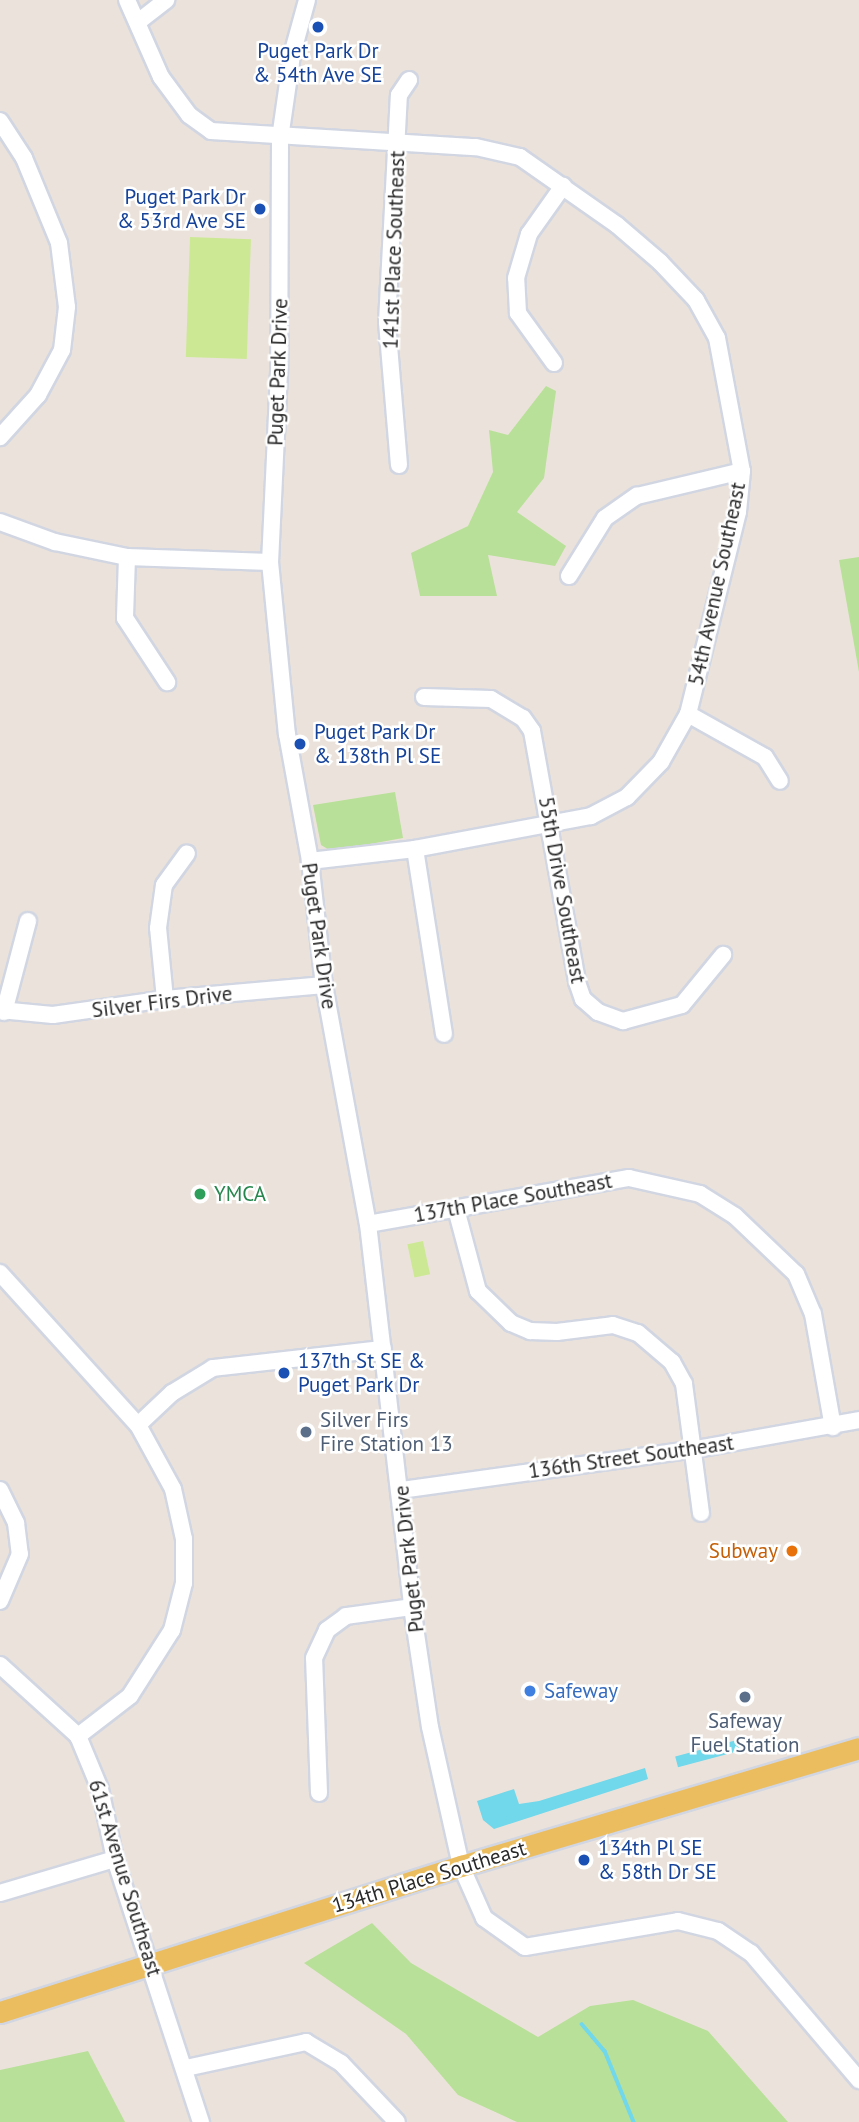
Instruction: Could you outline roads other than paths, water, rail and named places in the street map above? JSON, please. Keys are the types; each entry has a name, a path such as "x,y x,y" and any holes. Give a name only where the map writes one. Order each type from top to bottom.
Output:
{"main road":[{"name":"134th Place Southeast","path":"0,2011 461,1866 859,1748"}],"street":[{"name":"54th Avenue Southeast","path":"127,0 161,77 189,115 211,131 228,136 476,147 520,157 617,225 696,300 717,338 742,471 738,512 688,714 661,762 626,797 592,816 415,849 310,861"},
{"path":"138,22 166,0"},
{"name":"Puget Park Drive","path":"307,0 292,55 280,138 279,372 270,562 287,734 310,861 324,985 368,1224 401,1490 412,1607 430,1727 461,1866 484,1919 525,1947 678,1921 718,1931 751,1953 859,2080"},
{"name":"141st Place Southeast","path":"399,465 387,322 400,95 409,80"},
{"path":"0,121 24,158 59,243 67,307 62,350 38,395 0,437"},
{"path":"554,363 518,313 516,278 529,234 563,186"},
{"path":"569,576 605,518 637,496 742,471"},
{"path":"0,522 55,542 127,557 270,562"},
{"path":"127,557 125,618 167,681"},
{"name":"55th Drive Southeast","path":"424,697 491,699 523,718 532,731 576,982 583,999 598,1012 623,1021 682,1005 723,955"},
{"path":"688,714 765,757 780,781"},
{"path":"415,849 444,1034"},
{"path":"165,999 158,928 164,885 187,853"},
{"path":"2,1011 28,920"},
{"name":"Silver Firs Drive","path":"2,1011 53,1015 165,999 324,985"},
{"name":"137th Place Southeast","path":"368,1224 629,1178 700,1194 736,1216 796,1274 813,1314 833,1427"},
{"path":"456,1209 478,1292 495,1311 530,1331 558,1332 613,1325 658,1345 678,1373 685,1395 701,1513"},
{"path":"0,1273 138,1425 173,1489 184,1539 184,1583 172,1630 130,1696 78,1735"},
{"path":"138,1425 172,1393 213,1368 383,1349"},
{"name":"136th Street Southeast","path":"401,1490 691,1450 833,1427 859,1420"},
{"path":"0,1489 16,1523 20,1554 0,1601"},
{"path":"319,1793 314,1658 327,1630 346,1616 412,1607"},
{"name":"61st Avenue Southeast","path":"0,1664 78,1735 100,1789 115,1858 186,2068 201,2122"},
{"path":"0,1893 115,1858"},
{"path":"186,2068 306,2042 341,2063 397,2122"}],"water":[{"path":"737,1740 740,1751 678,1767 675,1757"},
{"path":"645,1768 648,1779 494,1829 483,1820 477,1801 514,1789 519,1804 539,1801"}],"waterway":[{"path":"582,2024 605,2051 634,2122"}],"place":[{"name":"Puget Park Dr & 54th Ave SE","path":"318,27"},
{"name":"Puget Park Dr & 53rd Ave SE","path":"260,209"},
{"name":"Puget Park Dr & 138th Pl SE","path":"300,744"},
{"name":"YMCA","path":"200,1194"},
{"name":"137th St SE & Puget Park Dr","path":"284,1373"},
{"name":"Silver Firs Fire Station 13","path":"306,1432"},
{"name":"Subway","path":"792,1551"},
{"name":"Safeway","path":"530,1691"},
{"name":"Safeway Fuel Station","path":"745,1697"},
{"name":"134th Pl SE & 58th Dr SE","path":"584,1860"}]}
